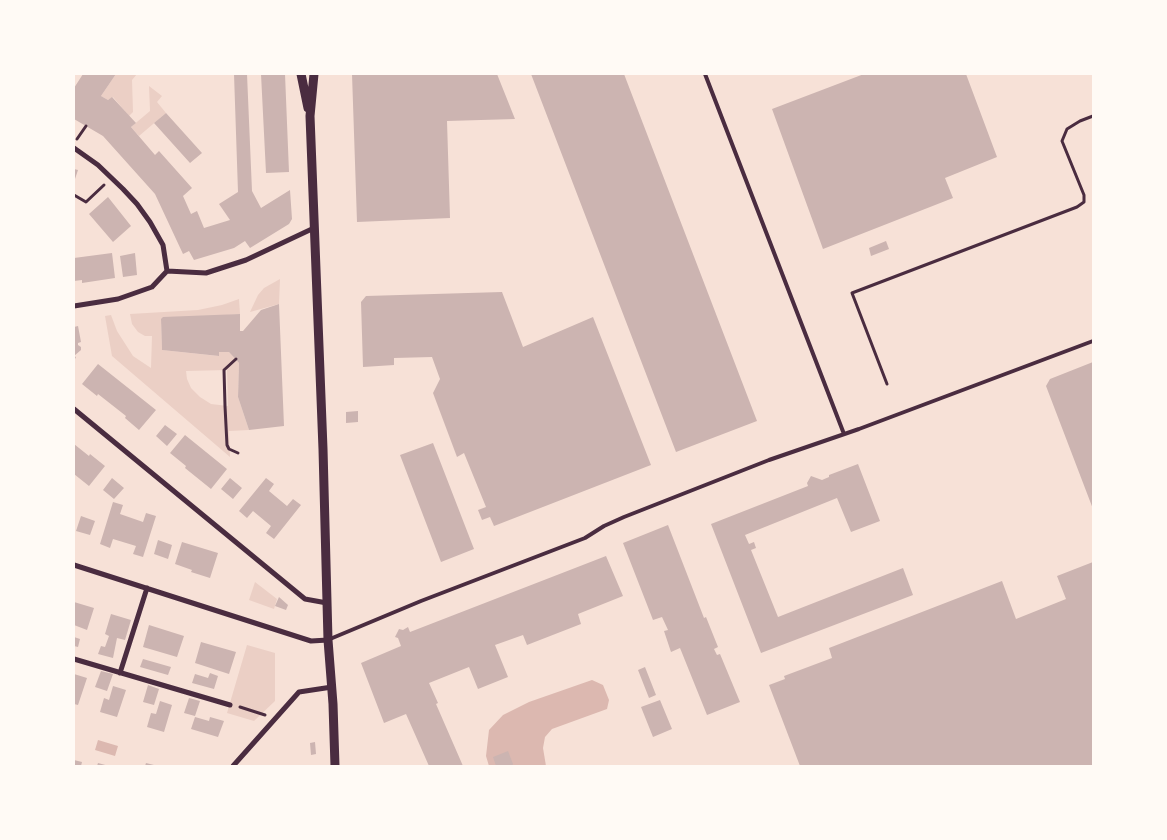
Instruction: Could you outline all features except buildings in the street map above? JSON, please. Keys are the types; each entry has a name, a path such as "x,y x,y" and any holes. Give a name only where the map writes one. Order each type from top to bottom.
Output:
{"street":[{"path":"301,74 310,116"},
{"path":"314,74 310,116 328,640 335,766"},
{"path":"74,148 98,165 124,189 150,222 163,245 167,270"},
{"path":"167,270 206,273 246,260 314,228"},
{"path":"74,306 118,299 152,287 167,270"},
{"path":"74,409 306,599 328,603"},
{"path":"74,565 311,641 328,640"},
{"path":"120,673 148,588"},
{"path":"74,659 230,705"},
{"path":"233,766 299,692 332,687"}],"lane":[{"path":"705,74 844,434"},
{"path":"328,640 421,601 585,538 604,526 624,517 769,460 1093,341"}],"path":[{"path":"887,384 852,293 1077,208 1084,202 1084,195 1062,141 1067,129 1080,120 1093,116"},
{"path":"74,144 86,126"},
{"path":"74,195 86,202 102,187"},
{"path":"236,359 224,370 224,379 227,445 238,454"},
{"path":"230,705 263,713 273,722"}],"shaded area":[{"path":"116,74 137,74 132,80 133,112 129,116 113,97 108,100 101,96"},
{"path":"149,86 162,96 157,102 166,113 139,136 131,127 150,111"},
{"path":"280,279 279,304 250,312 258,295 264,288"},
{"path":"239,299 240,314 161,320 162,350 218,356 219,352 229,352 239,363 238,397 249,430 229,431 230,457 112,356 105,316 111,315 117,331 133,356 151,368 152,336 145,336 138,332 132,324 130,314 198,310","holes":["227,370 228,406 211,404 200,397 191,388 186,371"]},
{"path":"255,582 277,599 274,609 249,600"},
{"path":"247,645 275,653 275,701 254,721 227,713"},
{"path":"592,680 603,685 609,700 607,709 552,729 545,737 543,748 546,766 489,766 486,756 489,730 503,715 529,702"},
{"path":"98,740 118,746 115,756 95,750"}]}
